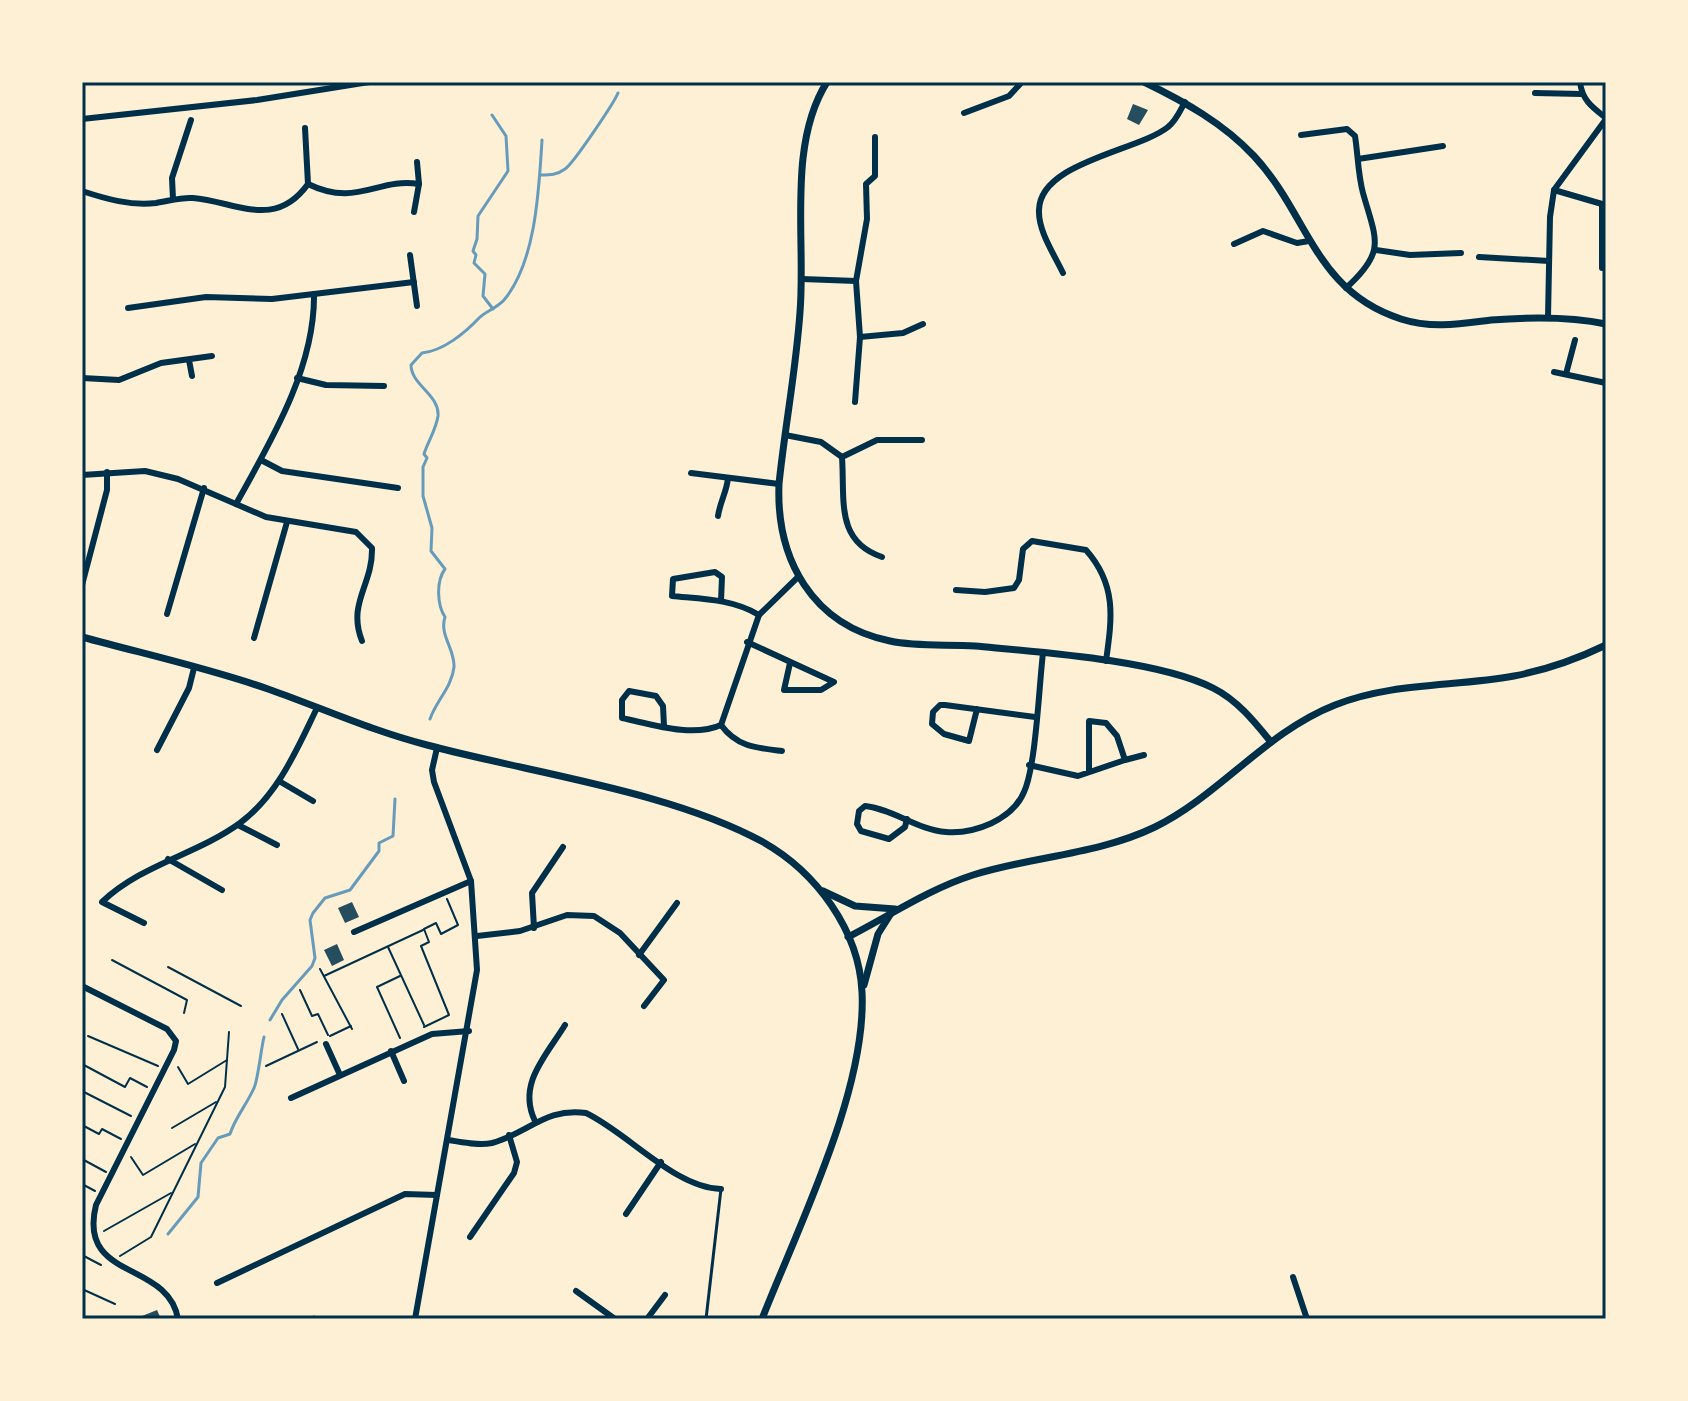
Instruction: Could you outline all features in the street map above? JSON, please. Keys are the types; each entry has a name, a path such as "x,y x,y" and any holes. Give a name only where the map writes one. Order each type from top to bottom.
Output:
{"street":[{"path":"82,119 257,100 369,82"},
{"path":"827,82 812,112 803,158 802,279 796,368 779,484 778,512 784,548 798,577 828,612 874,637 893,642 1106,661 1210,686 1234,702 1271,742"},
{"path":"964,113 1009,96 1022,82"},
{"path":"1144,82 1185,102 1231,134 1255,157 1294,211 1330,274 1380,311 1419,324 1461,325 1548,317 1606,324"},
{"path":"1548,317 1554,190 1606,118 1582,94 1580,82"},
{"path":"1535,93 1582,94"},
{"path":"1063,273 1041,226 1039,207 1047,189 1069,171 1167,129 1185,102"},
{"path":"173,199 172,178 191,120"},
{"path":"82,191 111,201 138,204 191,197 235,208 278,209 291,203 308,184 305,128"},
{"path":"1301,135 1347,129 1355,136 1362,190 1376,233 1376,250 1369,266 1346,288"},
{"path":"855,402 860,337 856,281 867,219 866,184 875,176 875,137"},
{"path":"1358,159 1443,146"},
{"path":"414,212 419,184 417,162"},
{"path":"308,184 346,195 409,183 419,184"},
{"path":"1554,190 1604,204 1602,268"},
{"path":"1234,244 1263,231 1297,243 1309,241"},
{"path":"1376,250 1410,255 1461,253"},
{"path":"410,255 417,306"},
{"path":"1479,257 1549,261"},
{"path":"802,279 856,281"},
{"path":"128,308 206,297 272,299 414,282"},
{"path":"236,504 261,460 297,378 313,328 314,294"},
{"path":"860,337 903,333 923,324"},
{"path":"1566,374 1575,340"},
{"path":"82,378 119,380 161,363 212,356"},
{"path":"189,360 192,376"},
{"path":"1554,372 1606,383"},
{"path":"297,378 326,385 384,386"},
{"path":"785,435 821,442 842,457"},
{"path":"842,457 877,440 922,440"},
{"path":"842,457 846,528 863,551 882,557"},
{"path":"261,460 282,471 398,488"},
{"path":"82,475 145,471 204,488 236,504 287,522 356,532 366,538 372,548 372,561 354,621 362,641"},
{"path":"82,585 107,490 107,472"},
{"path":"691,473 779,484"},
{"path":"718,516 728,478"},
{"path":"167,614 204,488"},
{"path":"254,638 287,522"},
{"path":"956,590 1014,588 1019,580 1023,549 1032,541 1086,550 1107,579 1113,600 1106,661"},
{"path":"721,601 722,577 715,572 673,579 672,596 744,606 759,615"},
{"path":"721,725 747,642 759,615 798,577"},
{"path":"82,637 194,668 317,708 387,735 708,818 763,843 821,890 855,906 900,909"},
{"path":"747,642 834,682 821,690 784,690 790,663"},
{"path":"848,937 973,875 1105,846 1148,830 1187,807 1305,719 1355,698 1390,689 1513,676 1547,668 1606,645"},
{"path":"907,819 905,827 889,839 861,831 857,824 859,811 865,806 907,819 947,832 992,823 1016,805 1024,792 1029,765 1043,653"},
{"path":"157,750 189,688 194,668"},
{"path":"664,726 663,706 656,696 629,691 622,700 622,718 664,726 699,731 721,725"},
{"path":"977,709 969,741 944,734 932,724 933,712 940,705 977,709 1035,717"},
{"path":"144,923 102,902 119,885 238,825 265,801 279,781 317,708"},
{"path":"1089,772 1089,721 1106,723 1125,760"},
{"path":"721,725 729,737 744,746 782,751"},
{"path":"415,1319 469,1031 477,970 471,881 434,782 437,748"},
{"path":"1029,765 1046,766 1069,775 1144,755"},
{"path":"279,781 313,801"},
{"path":"238,825 277,845"},
{"path":"534,928 532,893 563,847"},
{"path":"168,859 222,890"},
{"path":"354,932 471,881"},
{"path":"821,890 848,937 862,991"},
{"path":"639,955 677,903"},
{"path":"762,1319 845,1104 858,1049 862,991 878,934 892,913"},
{"path":"477,936 534,928 567,915 594,916 608,922 664,980 644,1006"},
{"path":"82,986 173,1034 174,1050 101,1195 91,1225 97,1246 113,1261 165,1291 178,1319"},
{"path":"535,1121 529,1110 528,1088 565,1025"},
{"path":"291,1098 428,1036 469,1031"},
{"path":"327,1040 340,1075"},
{"path":"391,1051 404,1081"},
{"path":"448,1140 488,1144 559,1112 586,1113 705,1189 721,1189"},
{"path":"470,1237 514,1173 517,1162 509,1135"},
{"path":"626,1214 661,1162"},
{"path":"217,1283 399,1196 437,1195"},
{"path":"1293,1277 1307,1319"},
{"path":"576,1291 615,1319"},
{"path":"647,1319 665,1295"}],"lane":[{"path":"706,1319 721,1189"}],"path":[{"path":"324,976 436,923 441,934 458,925 443,891"},
{"path":"424,929 429,942 421,946 449,1015 424,1027"},
{"path":"388,946 428,1036"},
{"path":"112,960 187,1000 184,1013"},
{"path":"168,967 241,1006"},
{"path":"266,1066 352,1028 320,969"},
{"path":"401,975 377,987 404,1046"},
{"path":"300,990 312,1016 318,1014 327,1040"},
{"path":"282,1014 299,1051"},
{"path":"113,1261 151,1237 225,1087 229,1032"},
{"path":"88,1036 164,1070"},
{"path":"178,1067 188,1084 227,1060"},
{"path":"82,1064 125,1087 130,1078 154,1091"},
{"path":"82,1091 139,1120"},
{"path":"172,1128 217,1101"},
{"path":"82,1125 99,1134 102,1129 128,1142"},
{"path":"122,1154 131,1157 143,1175 196,1144"},
{"path":"82,1159 112,1175"},
{"path":"82,1184 101,1195"},
{"path":"95,1238 115,1222 118,1226 172,1192"},
{"path":"82,1255 101,1265"},
{"path":"82,1289 115,1304"}],"building":[{"path":"1133,104 1148,110 1139,125 1127,119"},
{"path":"352,902 359,917 345,923 338,908"},
{"path":"337,944 344,960 332,966 324,950"},
{"path":"157,1310 161,1319 144,1319 142,1316"}],"waterway":[{"path":"541,175 556,174 569,165 618,93"},
{"path":"492,115 506,136 508,171 478,216 473,251 476,255 474,263 485,274 483,296 493,309"},
{"path":"430,719 450,681 454,660 445,636 445,617 439,600 440,580 445,569 431,551 432,528 423,496 423,467 427,458 424,454 437,421 437,409 412,372 411,365 422,353 438,349 460,335 501,303 515,284 534,224 542,140"},
{"path":"270,1020 282,1000 312,966 315,958 310,920 313,913 325,898 350,890 379,851 379,843 393,836 395,799"},
{"path":"168,1234 198,1197 201,1163 218,1138 230,1134 251,1094 264,1037"}]}
